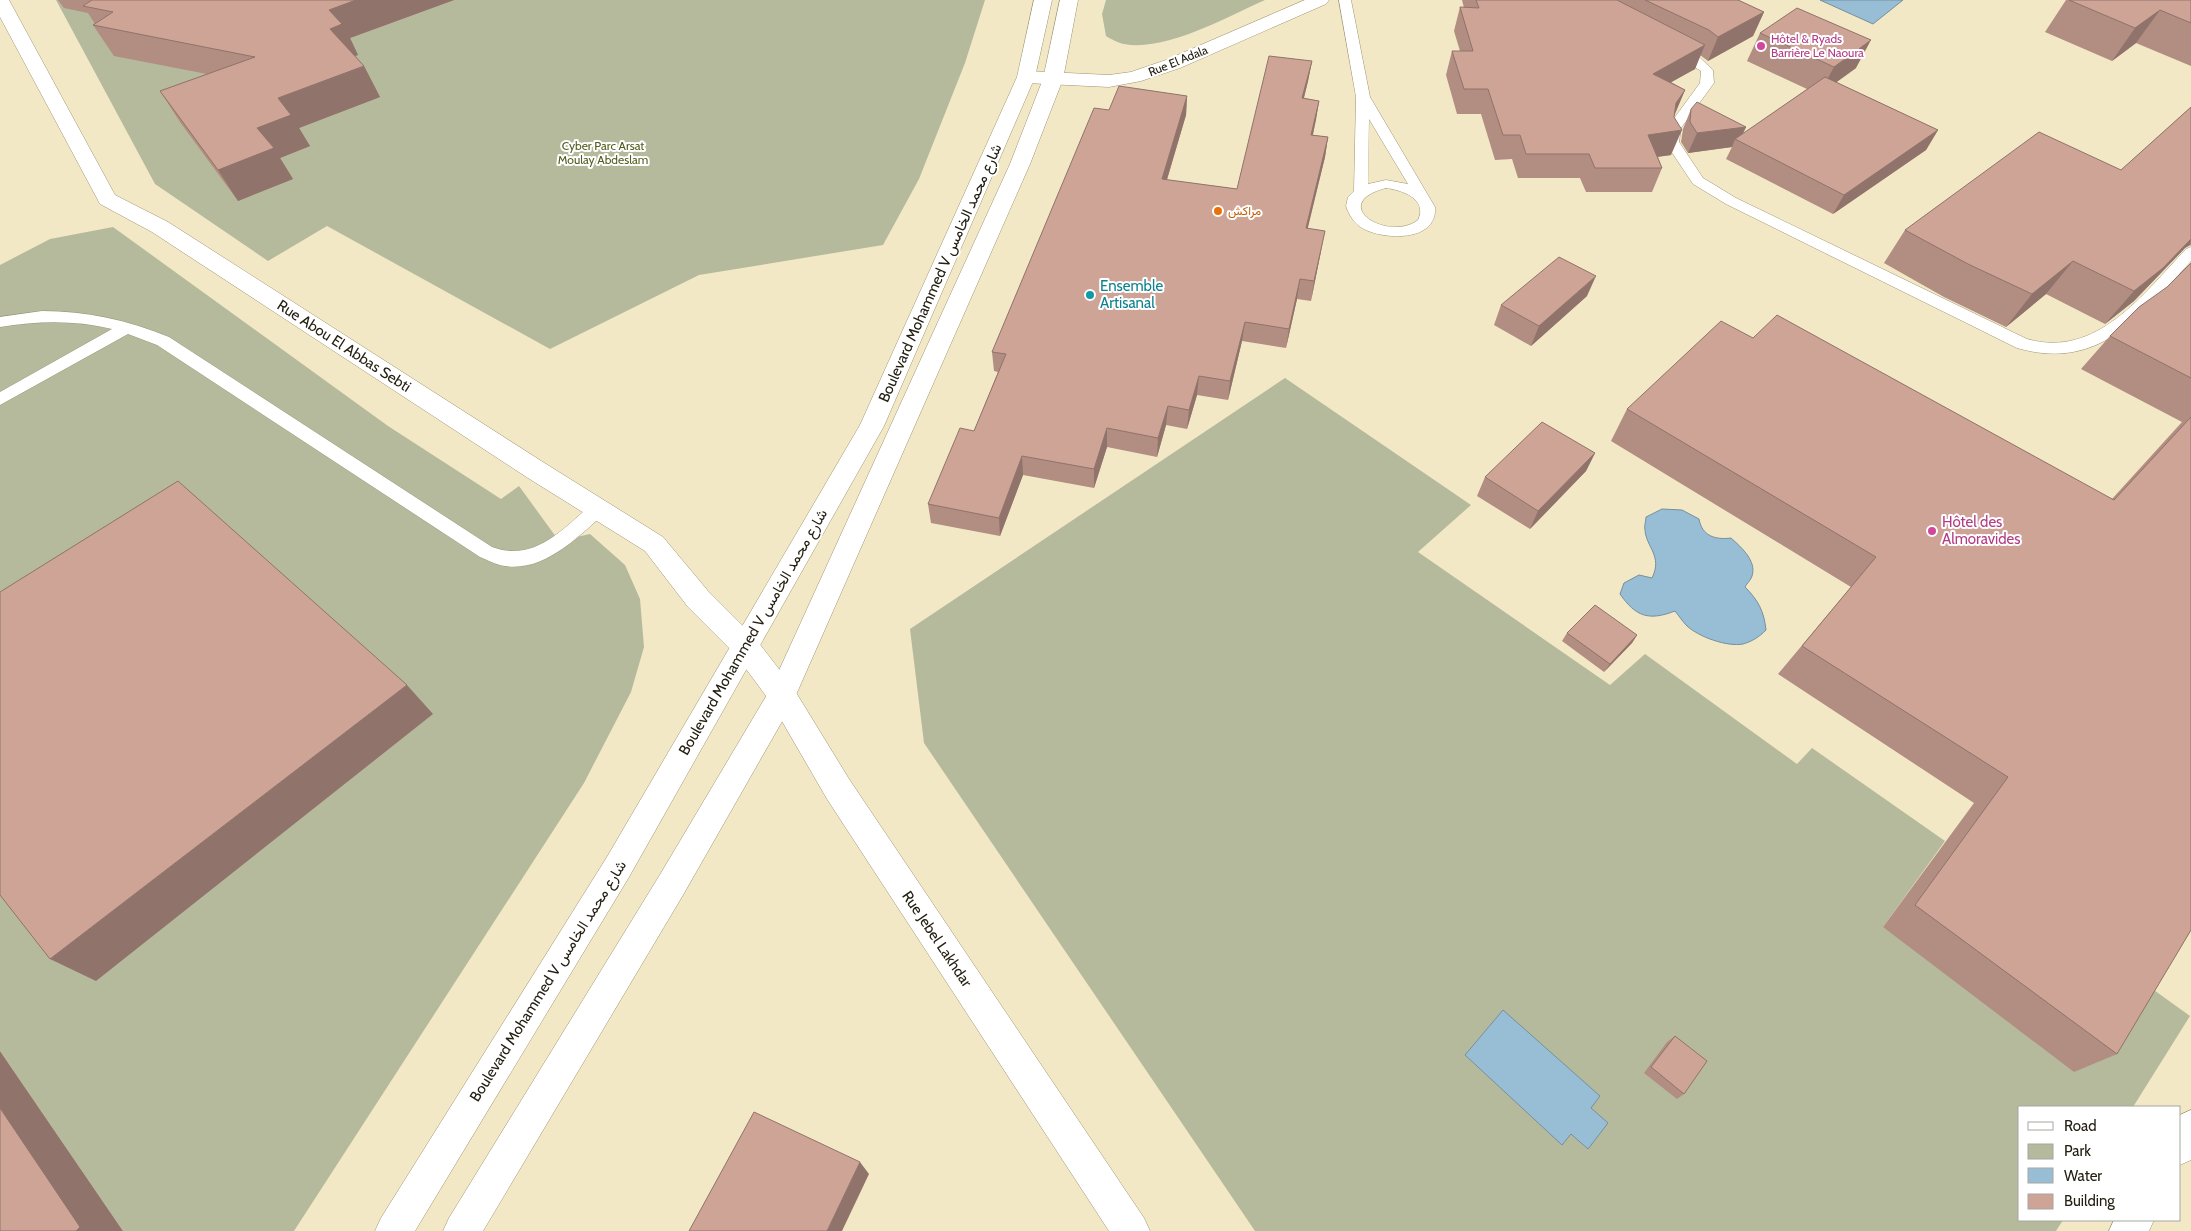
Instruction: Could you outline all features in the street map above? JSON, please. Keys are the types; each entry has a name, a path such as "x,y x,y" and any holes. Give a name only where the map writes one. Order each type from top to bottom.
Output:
{"main road":[{"name":"Rue Abou El Abbas Sebti","path":"0,0 107,199 160,227 528,466 654,544 698,599 745,646"},
{"name":"Boulevard Mohammed V شارع محمد الخامس","path":"462,1231 662,901 782,695 1020,164 1039,78 1043,0"},
{"name":"Boulevard Mohammed V شارع محمد الخامس","path":"394,1231 618,868 872,426 1039,78 1069,0"},
{"name":"Rue El Adala","path":"1039,78 1109,81 1134,77 1173,64 1320,0"},
{"name":"Rue Jebel Lakhdar","path":"745,646 782,695 838,789 1130,1231"},
{"path":"2181,1145 2191,1128"}],"lane":[{"path":"1345,0 1364,97 1360,191"},
{"path":"1667,47 1694,59 1707,70 1707,83 1674,128 1672,142 1698,181 1732,201 2022,344 2045,350 2092,342 2114,329 2133,312 2191,252"},
{"path":"1364,97 1424,199 1429,208 1429,217 1422,225 1403,232 1380,230 1357,217 1352,208 1353,198 1360,191 1371,186 1393,185 1414,191 1424,199"},
{"path":"1,322 39,318 107,321 163,341 486,552 507,560 534,556 559,542 598,509"},
{"path":"0,399 128,327"}],"green space":[{"name":"Cyber Parc Arsat Moulay Abdeslam","path":"56,0 985,0 965,63 919,179 883,245 699,275 550,349 327,226 268,261 155,184"},
{"path":"1106,0 1265,0 1214,24 1177,38 1140,45 1122,43 1106,36 1102,14"},
{"path":"113,227 388,426 501,499 519,486 559,541 590,534 625,565 640,599 644,647 631,692 584,783 294,1231 123,1231 0,1051 0,265 50,239"},
{"path":"1285,378 1471,505 1418,552 1610,685 1645,654 1797,764 1812,748 1945,841 1883,927 2133,975 2190,1016 2134,1106 2018,1106 2018,1221 2062,1221 2056,1231 1255,1231 924,743 910,629"}],"water":[{"path":"1820,0 1903,0 1873,24"},
{"path":"1662,509 1682,510 1699,519 1703,529 1710,536 1731,538 1747,555 1753,570 1745,587 1760,606 1766,630 1758,637 1747,643 1736,645 1714,640 1692,630 1675,611 1658,616 1644,615 1632,608 1620,594 1624,583 1639,575 1652,578 1656,564 1646,536 1646,517"},
{"path":"1503,1010 1600,1096 1591,1108 1608,1123 1588,1149 1571,1134 1562,1145 1465,1055"}],"building":[{"path":"92,0 356,0 329,10 342,24 330,29 364,66 278,98 291,115 257,128 274,148 218,170 160,91 255,57 93,25 113,12 83,6"},
{"path":"1476,0 1617,0 1705,45 1653,74 1685,90 1676,103 1674,117 1682,130 1648,135 1662,168 1595,168 1589,154 1526,154 1520,135 1503,135 1488,89 1464,89 1452,51 1473,51 1460,7 1479,8"},
{"path":"1645,0 1738,0 1764,12 1718,37 1709,30"},
{"path":"2069,0 2191,0 2191,23 2160,10 2135,28"},
{"path":"1797,8 1871,40 1834,67 1760,33"},
{"name":"Ensemble Artisanal","path":"1269,56 1312,61 1302,98 1319,101 1311,135 1328,137 1306,228 1325,231 1314,281 1300,279 1289,329 1245,322 1230,381 1199,376 1189,410 1168,406 1158,438 1107,428 1094,469 1022,456 999,518 928,504 960,428 974,431 1006,354 992,352 1094,108 1109,110 1119,86 1187,96 1162,179 1237,189"},
{"path":"1825,77 1938,130 1844,195 1735,139"},
{"path":"1697,102 1746,127 1697,133 1690,122 1691,109"},
{"path":"2191,107 2191,239 2163,268 2134,291 2073,261 2032,294 1968,264 1905,230 2039,132 2121,170"},
{"path":"1559,257 1596,276 1539,326 1501,305"},
{"path":"2191,263 2191,378 2110,336 2139,307 2167,287"},
{"path":"1777,315 2114,500 2191,417 2191,930 2117,1054 1915,905 2008,777 1802,646 1876,557 1627,409 1721,321 1753,338"},
{"path":"1542,422 1595,453 1538,511 1485,477"},
{"path":"178,481 407,685 50,959 0,895 0,592"},
{"path":"1595,605 1637,635 1610,664 1567,633"},
{"path":"1675,1036 1707,1061 1684,1094 1651,1067"},
{"path":"0,1108 80,1227 76,1231 0,1231"},
{"path":"754,1112 860,1162 827,1231 689,1231"}],"place":[{"name":"Hôtel & Ryads Barrière Le Naoura","path":"1761,46"},
{"name":"مراكش","path":"1218,211"},
{"name":"Ensemble Artisanal","path":"1090,295"},
{"name":"Hôtel des Almoravides","path":"1932,531"}]}
